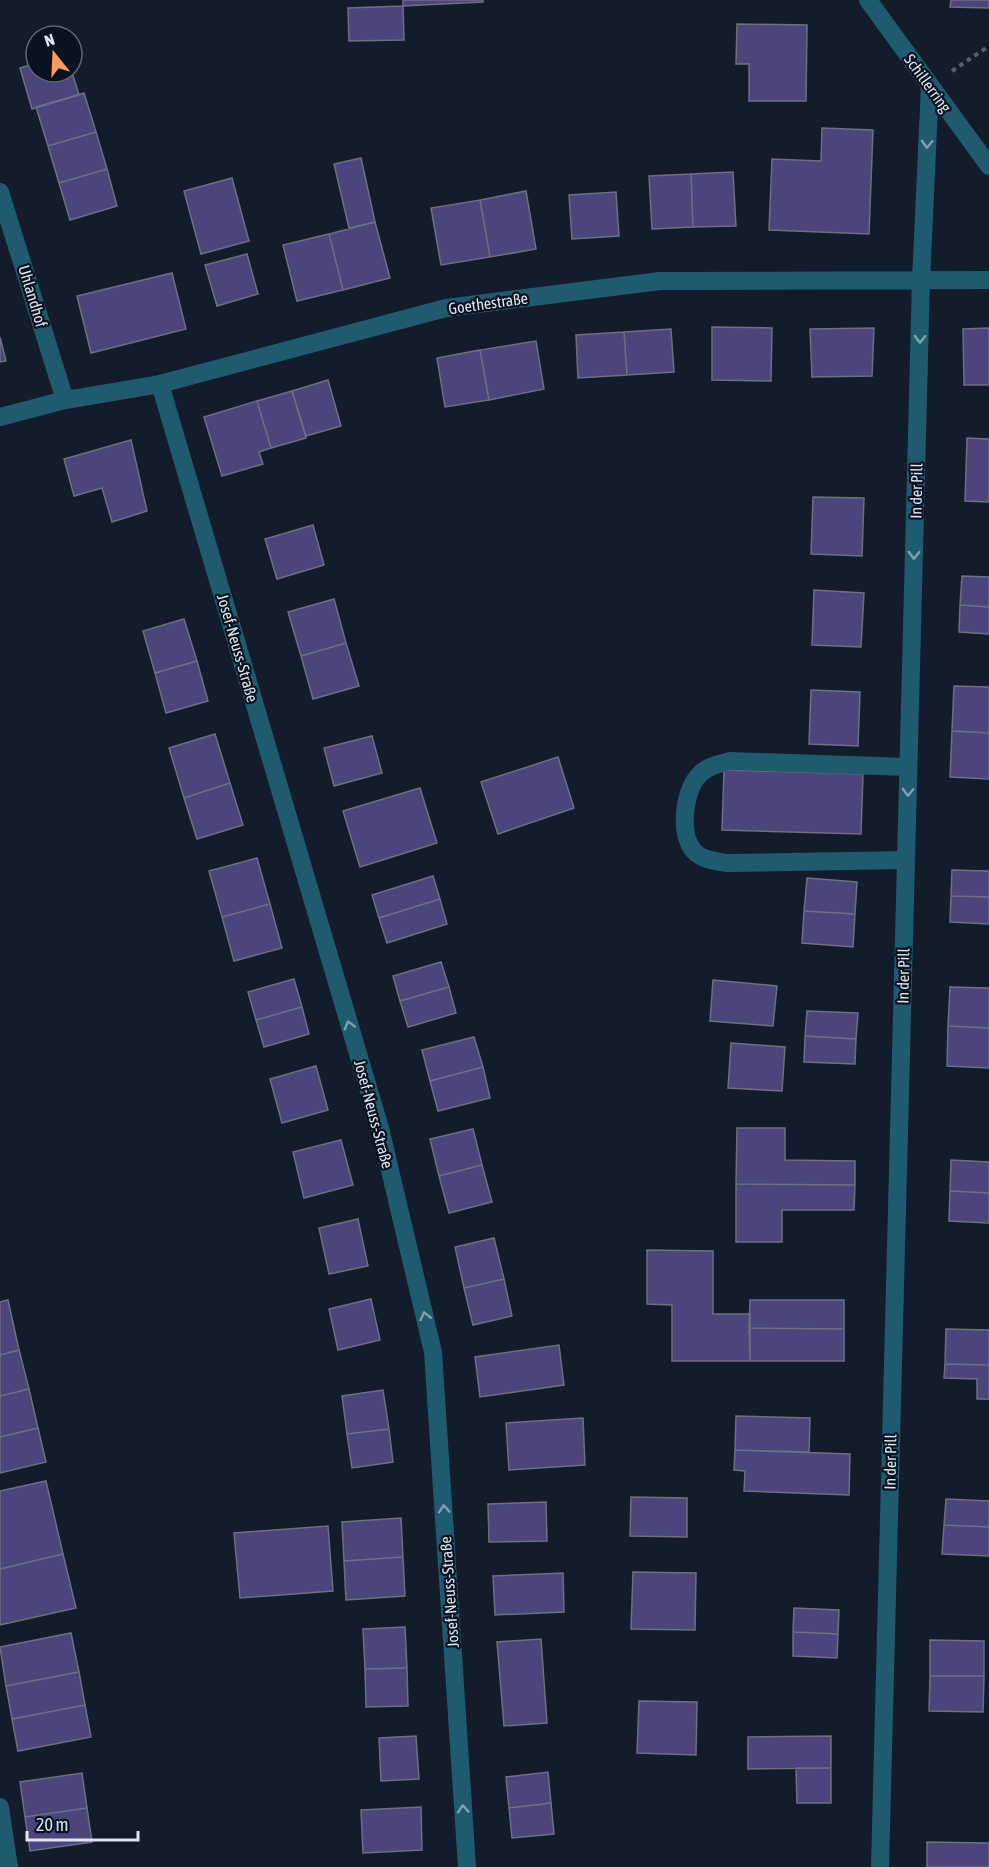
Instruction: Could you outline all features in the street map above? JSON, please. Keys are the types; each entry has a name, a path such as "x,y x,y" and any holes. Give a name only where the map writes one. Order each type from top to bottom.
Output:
{"street":[{"name":"Schillerring","path":"868,0 989,166"},
{"name":"In der Pill","path":"880,1867 921,280 930,86"},
{"name":"Uhlandhof","path":"0,192 65,400"},
{"name":"Goethestraße","path":"0,417 65,400 160,384 446,308 660,281 989,280"},
{"name":"Josef-Neuss-Straße","path":"160,384 380,1128 433,1352 467,1867"},
{"path":"906,860 727,863 706,860 693,850 687,836 687,800 699,775 715,765 730,761 908,767"},
{"path":"0,1808 9,1867"}],"path":[{"path":"930,86 989,46"}],"building":[{"path":"403,0 483,0 483,2 403,6"},
{"path":"951,0 989,0 989,8 950,7"},
{"path":"403,6 404,40 349,41 348,8"},
{"path":"737,24 807,25 806,101 749,101 749,64 736,64"},
{"path":"24,67 24,82 20,68"},
{"path":"25,84 76,84 79,95 32,109"},
{"path":"84,93 96,132 48,146 36,107"},
{"path":"822,128 873,130 869,234 769,230 772,159 821,161"},
{"path":"96,132 107,169 59,183 48,146"},
{"path":"361,158 375,222 349,228 334,164"},
{"path":"107,169 117,206 70,220 59,183"},
{"path":"733,172 736,226 693,227 691,174"},
{"path":"691,174 693,227 652,229 649,176"},
{"path":"232,178 249,241 201,254 184,191"},
{"path":"526,191 536,249 490,257 480,200"},
{"path":"616,192 619,236 572,239 569,195"},
{"path":"480,200 490,257 441,265 431,208"},
{"path":"375,222 390,278 343,290 329,234"},
{"path":"329,234 343,290 297,301 283,245"},
{"path":"247,254 258,294 217,306 205,265"},
{"path":"172,273 186,329 91,353 77,296"},
{"path":"712,327 772,328 771,381 712,380"},
{"path":"874,328 872,376 812,377 810,329"},
{"path":"989,328 989,385 964,385 963,329"},
{"path":"671,329 674,372 627,375 624,332"},
{"path":"624,332 627,375 578,378 576,335"},
{"path":"0,337 6,361 0,362"},
{"path":"536,341 544,389 489,400 480,350"},
{"path":"480,350 489,400 445,407 437,358"},
{"path":"328,380 341,426 306,436 292,391"},
{"path":"292,391 306,438 271,448 257,401"},
{"path":"257,401 271,448 259,452 263,464 222,476 204,417"},
{"path":"967,438 989,439 989,502 965,501"},
{"path":"131,440 147,511 112,522 102,488 74,496 64,459"},
{"path":"813,497 864,498 862,556 811,554"},
{"path":"313,525 324,565 277,579 265,539"},
{"path":"962,576 989,577 989,607 960,605"},
{"path":"814,590 864,593 861,647 812,645"},
{"path":"334,599 346,643 301,656 288,612"},
{"path":"960,605 989,607 989,634 959,632"},
{"path":"184,619 197,661 155,673 143,631"},
{"path":"346,643 359,686 313,699 301,656"},
{"path":"197,661 208,701 166,713 155,673"},
{"path":"954,686 989,687 989,733 952,731"},
{"path":"811,690 860,692 858,746 809,744"},
{"path":"952,731 989,733 989,779 950,777"},
{"path":"215,734 230,783 184,798 169,748"},
{"path":"372,736 382,773 334,786 324,748"},
{"path":"558,757 574,808 498,834 481,782"},
{"path":"724,770 863,774 861,834 722,830"},
{"path":"230,783 243,825 197,839 184,798"},
{"path":"420,788 437,843 360,867 343,811"},
{"path":"257,858 270,904 222,917 209,871"},
{"path":"952,870 989,871 989,897 951,896"},
{"path":"433,876 440,899 379,918 372,895"},
{"path":"807,878 857,882 855,914 804,911"},
{"path":"951,896 989,897 989,924 950,922"},
{"path":"440,899 447,924 387,943 379,918"},
{"path":"270,904 282,948 234,961 222,917"},
{"path":"804,911 855,914 853,947 802,943"},
{"path":"441,962 449,987 400,1001 393,976"},
{"path":"294,979 302,1007 256,1020 248,992"},
{"path":"713,980 777,986 773,1026 710,1021"},
{"path":"449,987 456,1013 408,1027 400,1001"},
{"path":"950,987 989,988 989,1028 948,1026"},
{"path":"302,1007 309,1034 264,1047 256,1020"},
{"path":"807,1011 858,1013 856,1039 805,1036"},
{"path":"948,1026 989,1028 989,1068 947,1066"},
{"path":"805,1036 856,1039 855,1064 804,1062"},
{"path":"474,1037 483,1067 430,1081 422,1050"},
{"path":"731,1043 785,1047 782,1091 728,1088"},
{"path":"316,1066 328,1110 282,1123 270,1079"},
{"path":"483,1067 490,1098 438,1111 430,1081"},
{"path":"737,1128 785,1128 785,1160 855,1161 855,1185 736,1184"},
{"path":"473,1129 482,1165 439,1176 430,1139"},
{"path":"341,1140 353,1185 304,1198 293,1152"},
{"path":"951,1160 989,1162 989,1193 950,1191"},
{"path":"482,1165 492,1202 449,1213 439,1176"},
{"path":"736,1184 855,1185 854,1210 782,1210 782,1242 736,1242"},
{"path":"950,1191 989,1193 989,1223 949,1221"},
{"path":"358,1219 368,1266 329,1274 319,1228"},
{"path":"494,1238 504,1279 464,1288 455,1247"},
{"path":"647,1250 713,1251 713,1314 750,1314 750,1361 672,1361 672,1305 647,1304"},
{"path":"504,1279 512,1316 473,1325 464,1288"},
{"path":"371,1299 380,1340 338,1350 329,1309"},
{"path":"8,1300 19,1350 0,1355 0,1302"},
{"path":"750,1300 844,1300 844,1329 749,1328"},
{"path":"749,1328 844,1329 844,1361 750,1361"},
{"path":"946,1329 989,1330 989,1365 945,1364"},
{"path":"559,1345 564,1385 480,1397 475,1357"},
{"path":"19,1350 29,1389 0,1396 0,1355"},
{"path":"945,1364 989,1365 989,1399 977,1399 977,1379 944,1378"},
{"path":"29,1389 38,1428 0,1437 0,1396"},
{"path":"383,1390 389,1429 347,1434 342,1396"},
{"path":"736,1416 810,1418 809,1452 735,1450"},
{"path":"583,1418 585,1465 509,1470 506,1423"},
{"path":"38,1428 46,1462 0,1473 0,1437"},
{"path":"389,1429 393,1462 352,1468 347,1434"},
{"path":"735,1450 850,1454 849,1495 744,1491 745,1471 734,1470"},
{"path":"46,1481 63,1554 0,1569 0,1491"},
{"path":"631,1497 687,1498 687,1537 630,1536"},
{"path":"946,1499 989,1501 989,1527 944,1525"},
{"path":"546,1502 547,1541 489,1542 488,1504"},
{"path":"401,1518 403,1557 344,1561 342,1522"},
{"path":"944,1525 989,1527 989,1556 942,1554"},
{"path":"328,1526 333,1591 240,1598 234,1533"},
{"path":"63,1554 76,1608 0,1625 0,1569"},
{"path":"403,1557 405,1596 346,1600 344,1561"},
{"path":"633,1572 696,1573 695,1630 631,1629"},
{"path":"563,1573 564,1612 495,1615 493,1576"},
{"path":"794,1608 839,1610 838,1634 793,1632"},
{"path":"405,1627 407,1668 365,1669 363,1629"},
{"path":"793,1632 838,1634 837,1658 793,1656"},
{"path":"71,1633 79,1672 6,1686 0,1647"},
{"path":"541,1639 547,1723 504,1726 497,1642"},
{"path":"930,1640 984,1641 984,1676 930,1676"},
{"path":"407,1668 408,1706 366,1707 365,1669"},
{"path":"79,1672 85,1705 12,1719 6,1686"},
{"path":"930,1676 984,1676 983,1712 929,1711"},
{"path":"639,1701 697,1702 696,1755 637,1753"},
{"path":"85,1705 91,1737 18,1751 12,1719"},
{"path":"416,1736 419,1779 381,1781 379,1738"},
{"path":"831,1736 831,1768 748,1769 748,1737"},
{"path":"796,1768 831,1768 831,1803 797,1803"},
{"path":"548,1772 551,1803 509,1808 506,1777"},
{"path":"82,1773 87,1808 25,1817 20,1782"},
{"path":"551,1803 554,1834 512,1838 509,1808"},
{"path":"421,1807 422,1850 363,1853 361,1810"},
{"path":"87,1808 92,1842 30,1851 25,1817"},
{"path":"927,1842 989,1843 989,1867 927,1867"}]}
